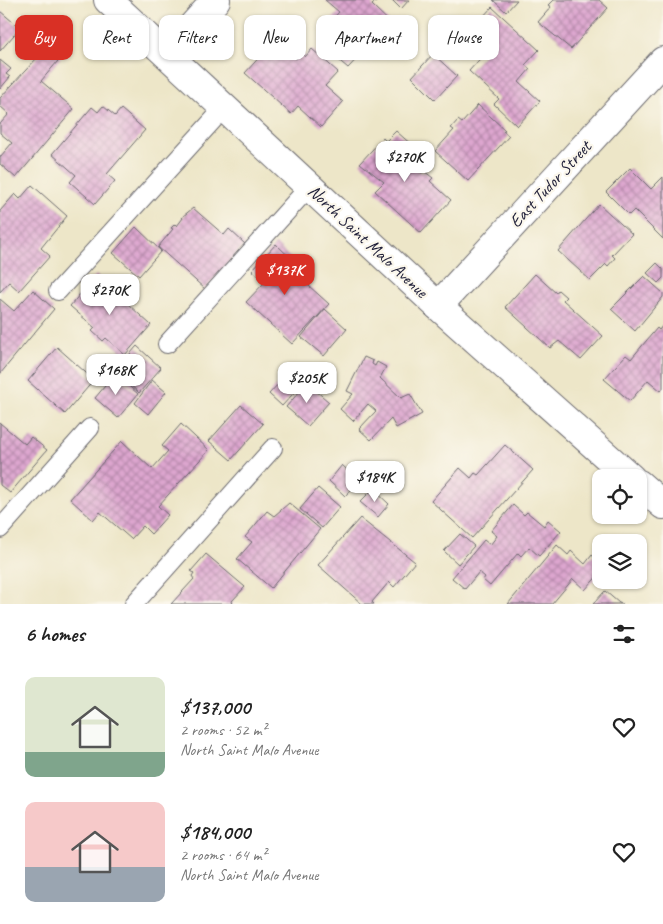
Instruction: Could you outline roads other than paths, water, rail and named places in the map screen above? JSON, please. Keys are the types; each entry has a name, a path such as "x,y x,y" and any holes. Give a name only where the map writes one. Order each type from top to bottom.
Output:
{"street":[{"name":"North Saint Malo Avenue","path":"108,0 159,47"},
{"path":"202,15 216,0"},
{"name":"North Saint Malo Avenue","path":"174,60 438,306 621,469"},
{"name":"East Tudor Street","path":"438,306 663,61"},
{"path":"647,491 663,506"}],"lane":[{"path":"58,291 225,107"},
{"path":"167,344 309,186"},
{"path":"0,529 90,428"},
{"path":"134,604 273,448"}]}
